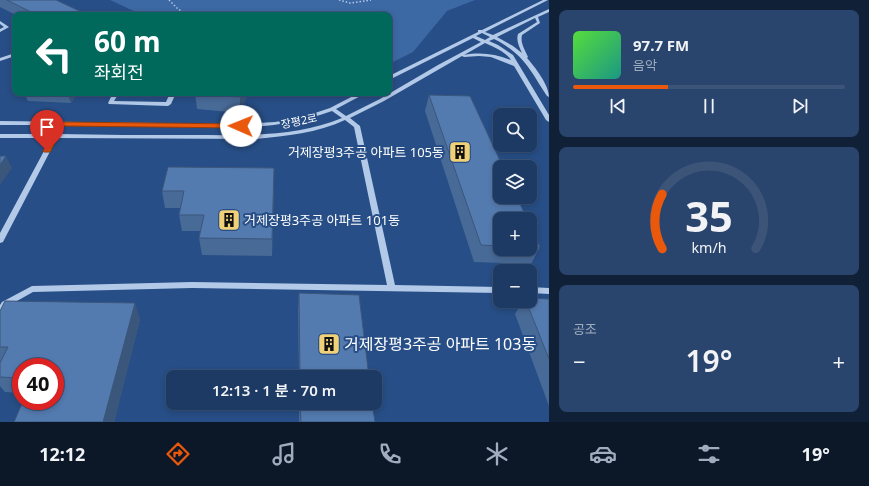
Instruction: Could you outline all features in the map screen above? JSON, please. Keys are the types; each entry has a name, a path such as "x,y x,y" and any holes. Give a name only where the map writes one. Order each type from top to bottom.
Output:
{"street":[{"path":"392,76 546,0"},
{"name":"장평2로","path":"392,93 454,58 549,10"},
{"path":"536,16 539,22 520,34 519,38 522,49 529,63 549,95"},
{"path":"0,22 7,27 0,31"},
{"path":"480,32 515,49 529,63"},
{"path":"472,36 511,56 518,65 549,120"},
{"path":"454,58 486,53 503,58 518,65"},
{"path":"0,60 12,55"},
{"path":"114,96 111,103 168,104 172,96"},
{"name":"장평2로","path":"0,123 254,125 299,120 333,109 357,96"},
{"name":"장평2로","path":"0,136 279,135 311,130 346,118 387,96"},
{"path":"333,109 357,126 392,288"},
{"path":"0,240 61,124"},
{"path":"0,313 5,304 32,289 192,285 493,290"},
{"path":"537,290 549,291"}],"path":[{"path":"169,0 184,12"},
{"path":"339,0 350,3 371,0"}],"shaded area":[{"path":"110,0 475,0 447,11 413,52 392,62 392,12 136,12"}],"building":[{"path":"7,0 56,0 82,12 31,12"},
{"path":"429,95 470,96 493,145 493,152 496,152 500,160 493,160 493,204 520,204 524,212 493,212 493,246 481,245"},
{"path":"0,156 6,156 0,165"},
{"name":"거제장평3주공 아파트 101동","path":"168,167 274,168 272,239 199,238 204,215 179,215 184,191 162,191"},
{"name":"거제장평3주공 아파트 103동","path":"299,293 359,295 368,370 300,370"},
{"path":"537,298 549,299 549,359 529,308 537,308"},
{"path":"5,301 135,303 103,422 14,422 19,410 64,410 64,358 12,358 12,378 0,377 0,363 8,347 0,347 0,311"},
{"path":"300,410 373,410 375,422 301,422"}],"place":[{"name":"거제장평3주공 아파트 105동","path":"460,152"},
{"name":"거제장평3주공 아파트 101동","path":"229,220"},
{"name":"거제장평3주공 아파트 103동","path":"329,344"}],"route":[{"path":"47,151 61,124 241,126"}]}
